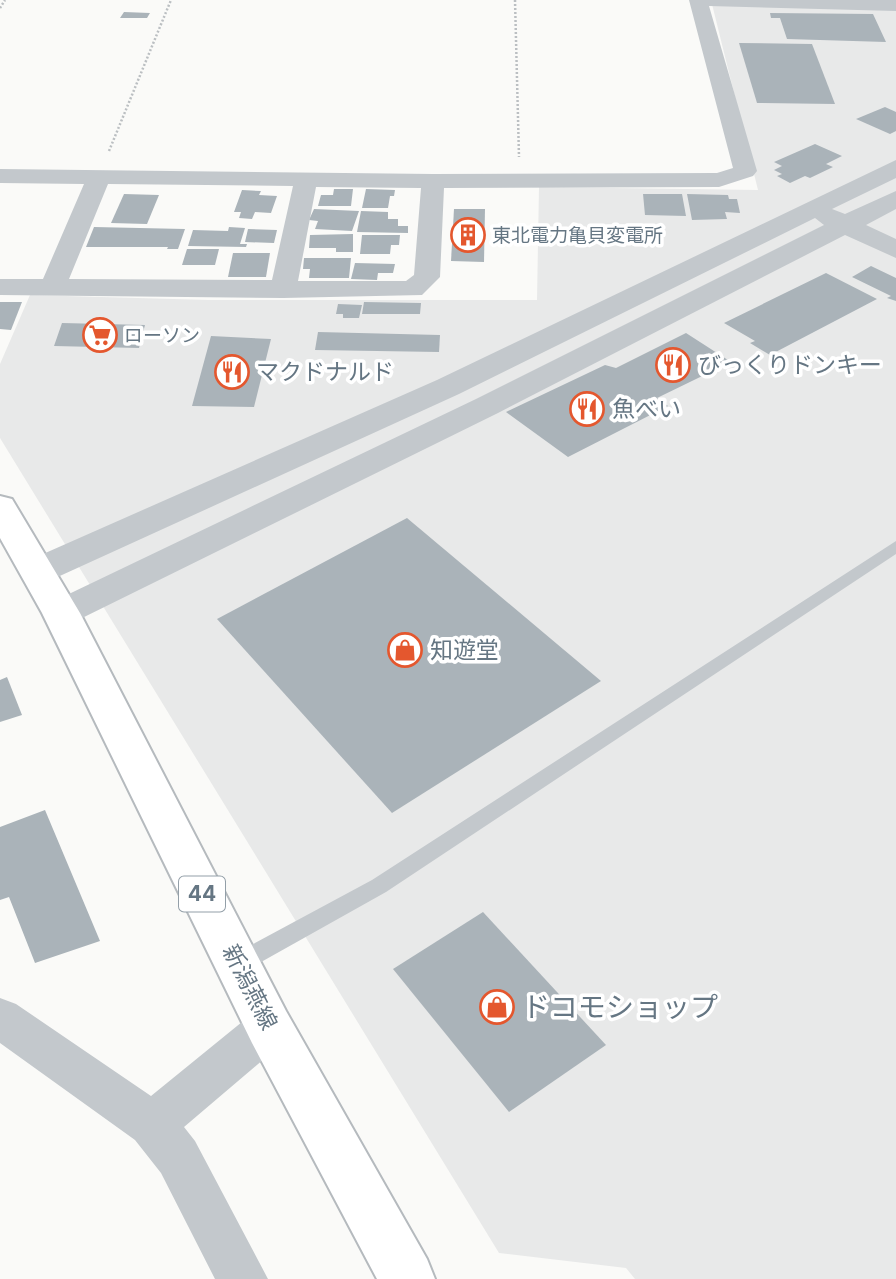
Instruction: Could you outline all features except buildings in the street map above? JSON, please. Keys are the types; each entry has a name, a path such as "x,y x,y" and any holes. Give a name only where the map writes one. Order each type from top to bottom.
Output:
{"main road":[{"name":"新潟燕線","path":"0,507 61,613 269,1027 407,1279"}],"street":[{"path":"0,176 433,181 719,180 745,172 698,0 891,7 896,5"},
{"path":"38,571 448,387 896,168"},
{"path":"53,287 99,177"},
{"path":"283,289 306,180"},
{"path":"0,287 413,289 427,277 433,181"},
{"path":"61,613 487,406 896,199"},
{"path":"813,209 896,250"},
{"path":"0,1018 152,1124 178,1157 242,1279"},
{"path":"152,1124 269,1027"}],"lane":[{"path":"237,964 379,886 896,546"}],"path":[{"path":"0,8 5,0"},
{"path":"99,177 171,0"},
{"path":"515,0 520,181"}],"shaded area":[{"path":"711,0 896,0 896,1279 635,1279 626,1268 499,1253 0,438 0,364 30,295 209,300 537,300 539,187 758,190"}],"place":[{"name":"東北電力亀貝変電所","path":"468,235"},
{"name":"ローソン","path":"100,335"},
{"name":"びっくりドンキー","path":"673,365"},
{"name":"マクドナルド","path":"232,372"},
{"name":"魚べい","path":"587,409"},
{"name":"知遊堂","path":"405,650"},
{"name":"ドコモショップ","path":"497,1007"}]}
